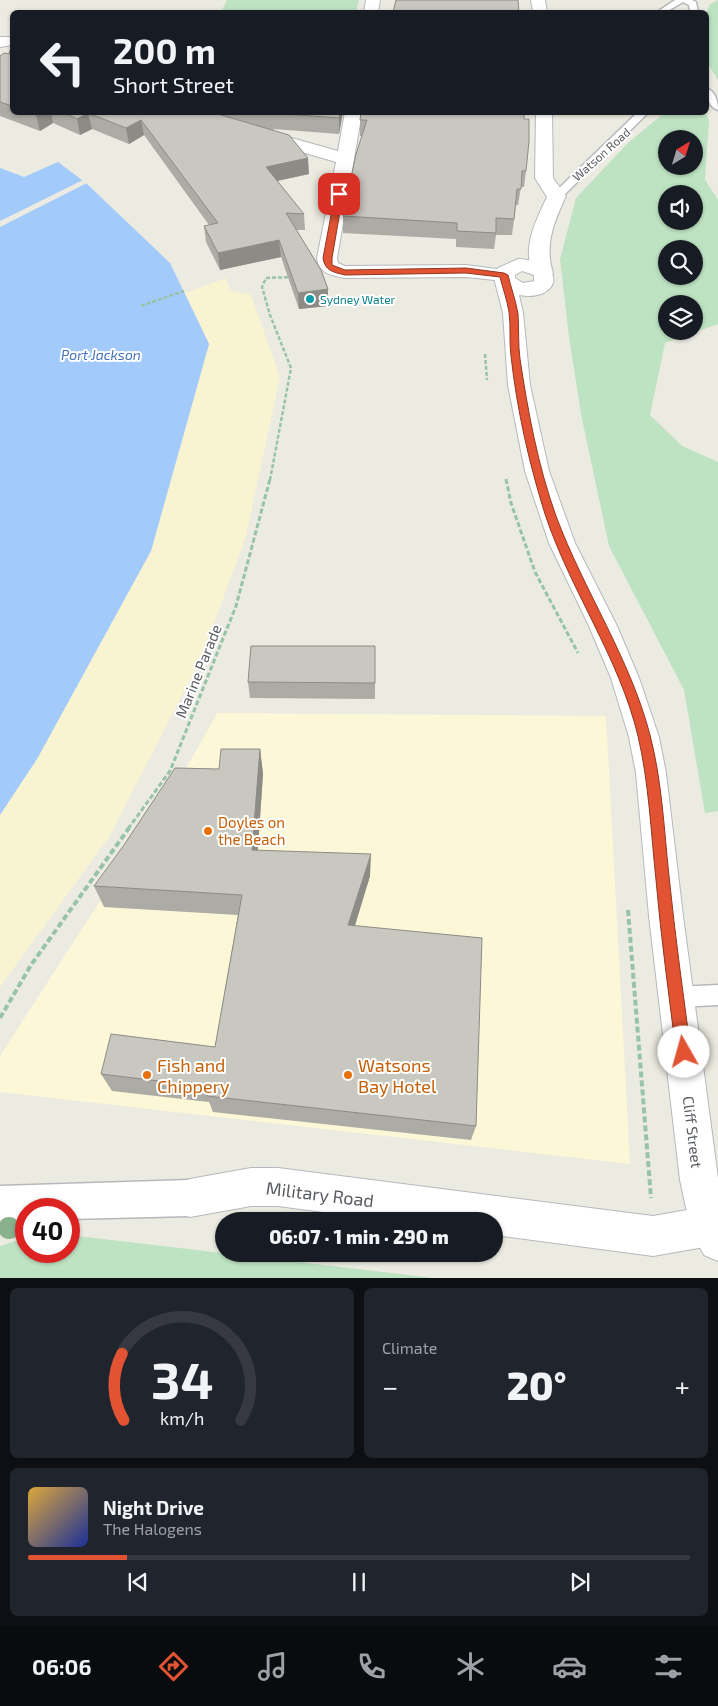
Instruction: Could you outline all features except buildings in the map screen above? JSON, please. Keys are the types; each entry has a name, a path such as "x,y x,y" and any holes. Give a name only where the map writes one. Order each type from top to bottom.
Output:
{"street":[{"path":"353,115 328,266 345,272 466,270 520,282"},
{"path":"544,115 544,178 547,185 557,196"},
{"path":"250,132 345,159"},
{"name":"Cliff Street","path":"557,196 540,236 538,252 520,282 519,385 537,471 545,498 562,544 603,626 625,678 644,738 653,790 699,1180 714,1233"},
{"name":"Military Road","path":"0,1204 190,1198 251,1186 278,1187 653,1236 714,1233"}],"lane":[{"path":"664,10 681,0"},
{"path":"685,0 694,5 694,10"},
{"path":"709,95 718,107"},
{"name":"Watson Road","path":"557,196 641,115"},
{"path":"677,997 718,995"}],"path":[{"name":"Marine Parade","path":"0,1018 31,965 170,772 236,606 266,494 291,368 270,315 262,287"},
{"path":"141,306 184,291"},
{"path":"486,349 485,367 488,384"},
{"path":"505,474 511,503 535,572 580,656"},
{"path":"628,909 653,1236"}],"shaded area":[{"path":"217,713 606,716 630,1164 0,1092 0,1056 191,760"}],"green space":[{"path":"227,0 359,0 356,10 222,10"},
{"path":"718,0 718,80 709,66 709,10 707,10 710,4"},
{"path":"662,115 706,115 709,120 705,180 718,200 718,324 703,329 703,295 658,295 658,340 673,340 665,343 650,415 682,446 718,462 718,811 705,813 684,690 609,546 581,414 569,337 560,259 576,198 628,143"},
{"path":"80,1236 215,1252 215,1262 298,1262 434,1278 0,1278 0,1246 15,1241 15,1263 80,1263"}],"sand":[{"path":"226,278 230,290 251,295 280,377 246,536 201,659 109,837 0,987 0,811 37,759 151,551 209,344 185,293"}],"water":[{"name":"Port Jackson","path":"58,162 86,183 170,263 209,344 151,551 37,759 0,815 0,168 24,177"}],"pier":[{"path":"85,179 89,182 0,227 0,221"}],"place":[{"name":"Sydney Water","path":"310,299"},
{"name":"Doyles on the Beach","path":"208,831"},
{"name":"Fish and Chippery","path":"147,1075"},
{"name":"Watsons Bay Hotel","path":"348,1075"}],"route":[{"path":"339,194 328,258 328,266 332,269 345,272 466,270 504,275 512,303 515,356 519,385 537,471 562,544 603,626 620,665 635,705 644,738 651,773 666,916 684,1052"}]}
